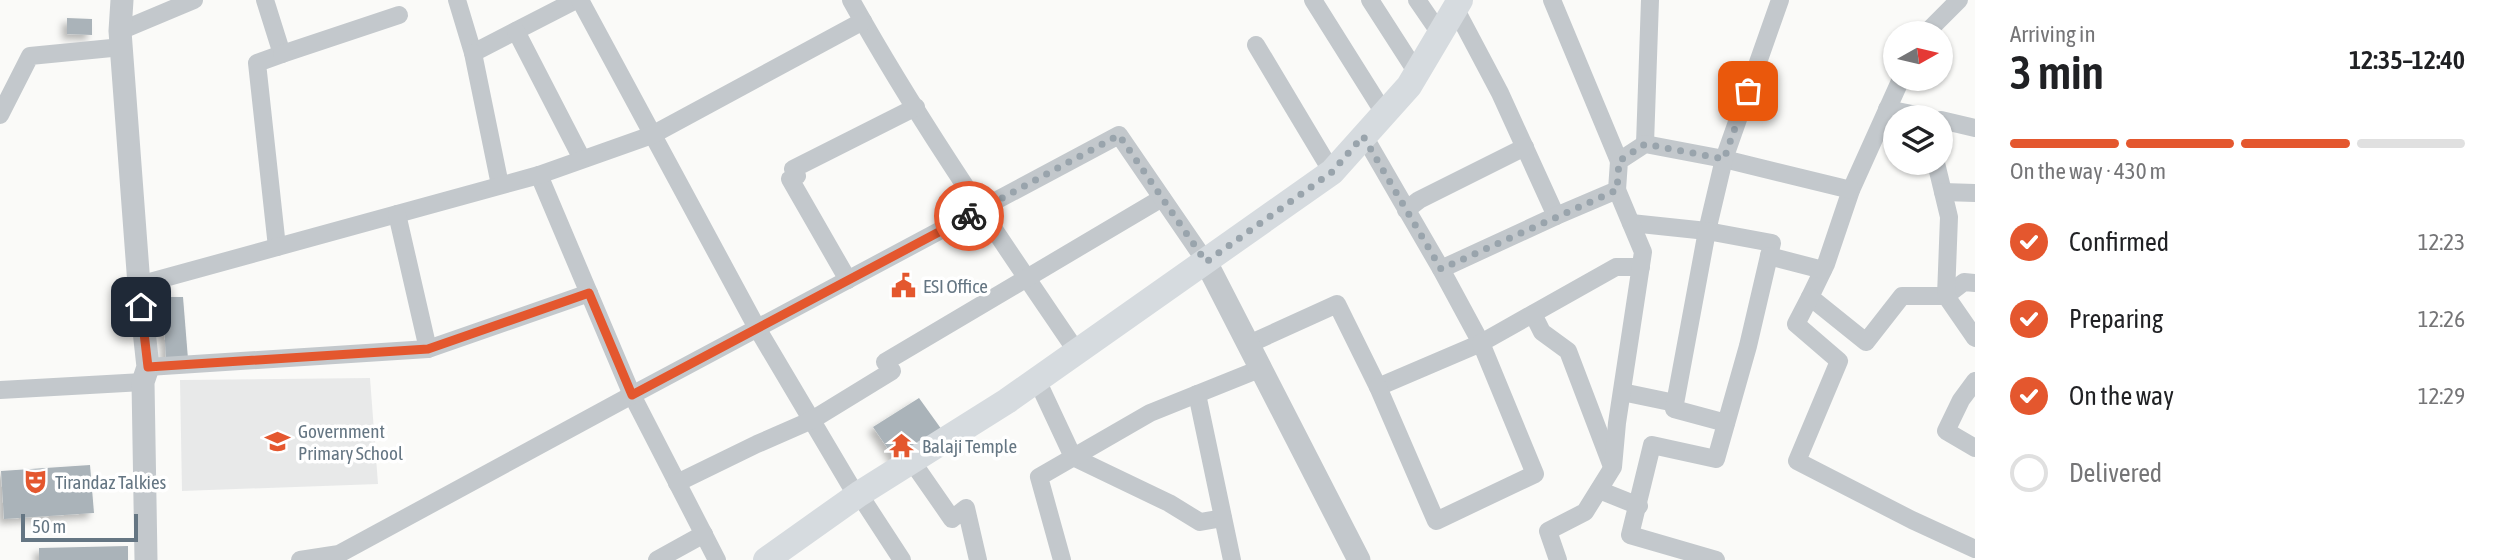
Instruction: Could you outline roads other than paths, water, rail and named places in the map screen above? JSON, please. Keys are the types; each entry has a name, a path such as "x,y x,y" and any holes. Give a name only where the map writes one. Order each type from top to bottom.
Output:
{"main road":[{"path":"766,560 858,495 1037,380 1332,172 1409,86 1457,4"}],"street":[{"path":"122,0 121,39 145,375 146,560"},
{"path":"0,115 30,55 121,39 194,0"},
{"path":"265,0 282,54"},
{"path":"457,0 473,54 500,185"},
{"path":"473,54 578,0 757,328 858,495 902,560"},
{"path":"851,0 981,210 1077,352"},
{"path":"1313,0 1384,113"},
{"path":"1370,0 1417,73"},
{"path":"1418,0 1439,32"},
{"path":"1552,0 1619,161 1617,190 1643,252 1612,467 1586,512 1548,530 1558,560"},
{"path":"1645,144 1650,0"},
{"path":"1726,423 1674,409 1707,231 1724,159 1780,0"},
{"path":"1938,21 1959,0"},
{"path":"1457,4 1556,216"},
{"path":"277,247 257,63 399,15"},
{"path":"139,285 539,174 653,135 863,22"},
{"path":"516,31 582,159"},
{"path":"1256,45 1332,172"},
{"path":"848,280 790,180 797,176 793,170 916,107"},
{"path":"1883,117 1851,190 1823,270 1796,324 1839,361 1797,461 1975,549"},
{"path":"1953,123 1975,128"},
{"path":"300,560 347,555 632,395 1119,135 1206,262 1359,560"},
{"path":"1249,344 1337,304 1378,387 1436,521 1535,474 1481,343 1363,136"},
{"path":"1619,161 1645,144 1724,159 1851,190"},
{"path":"1406,210 1419,200 1525,147"},
{"path":"539,174 632,395 717,560"},
{"path":"1939,175 1949,217 1946,296 1975,338"},
{"path":"1441,269 1617,190"},
{"path":"1943,192 1975,193"},
{"path":"677,483 812,420 892,371 886,362 1162,198"},
{"path":"397,214 428,349"},
{"path":"1631,223 1707,231 1772,243 1748,346 1716,459 1652,444 1630,535 1716,560"},
{"path":"1769,256 1823,270"},
{"path":"1378,387 1481,343 1616,267 1641,267"},
{"path":"1810,297 1867,342 1902,296 1946,296 1964,282 1975,283"},
{"path":"0,390 428,349 589,293"},
{"path":"1533,314 1542,332 1568,351 1612,467"},
{"path":"1062,560 1039,477 1150,413 1262,368"},
{"path":"1037,380 1073,457 1169,503 1200,522 1223,519"},
{"path":"1975,381 1961,400 1946,431 1975,448"},
{"path":"1622,392 1675,403"},
{"path":"1197,394 1232,560"},
{"path":"911,460 951,519 966,508 978,560"},
{"path":"1599,490 1639,506"},
{"path":"657,560 704,534"}],"place":[{"name":"ESI Office","path":"903,286"},
{"name":"Government Primary School","path":"278,442"},
{"name":"Balaji Temple","path":"902,446"},
{"name":"Tirandaz Talkies","path":"35,482"}]}
